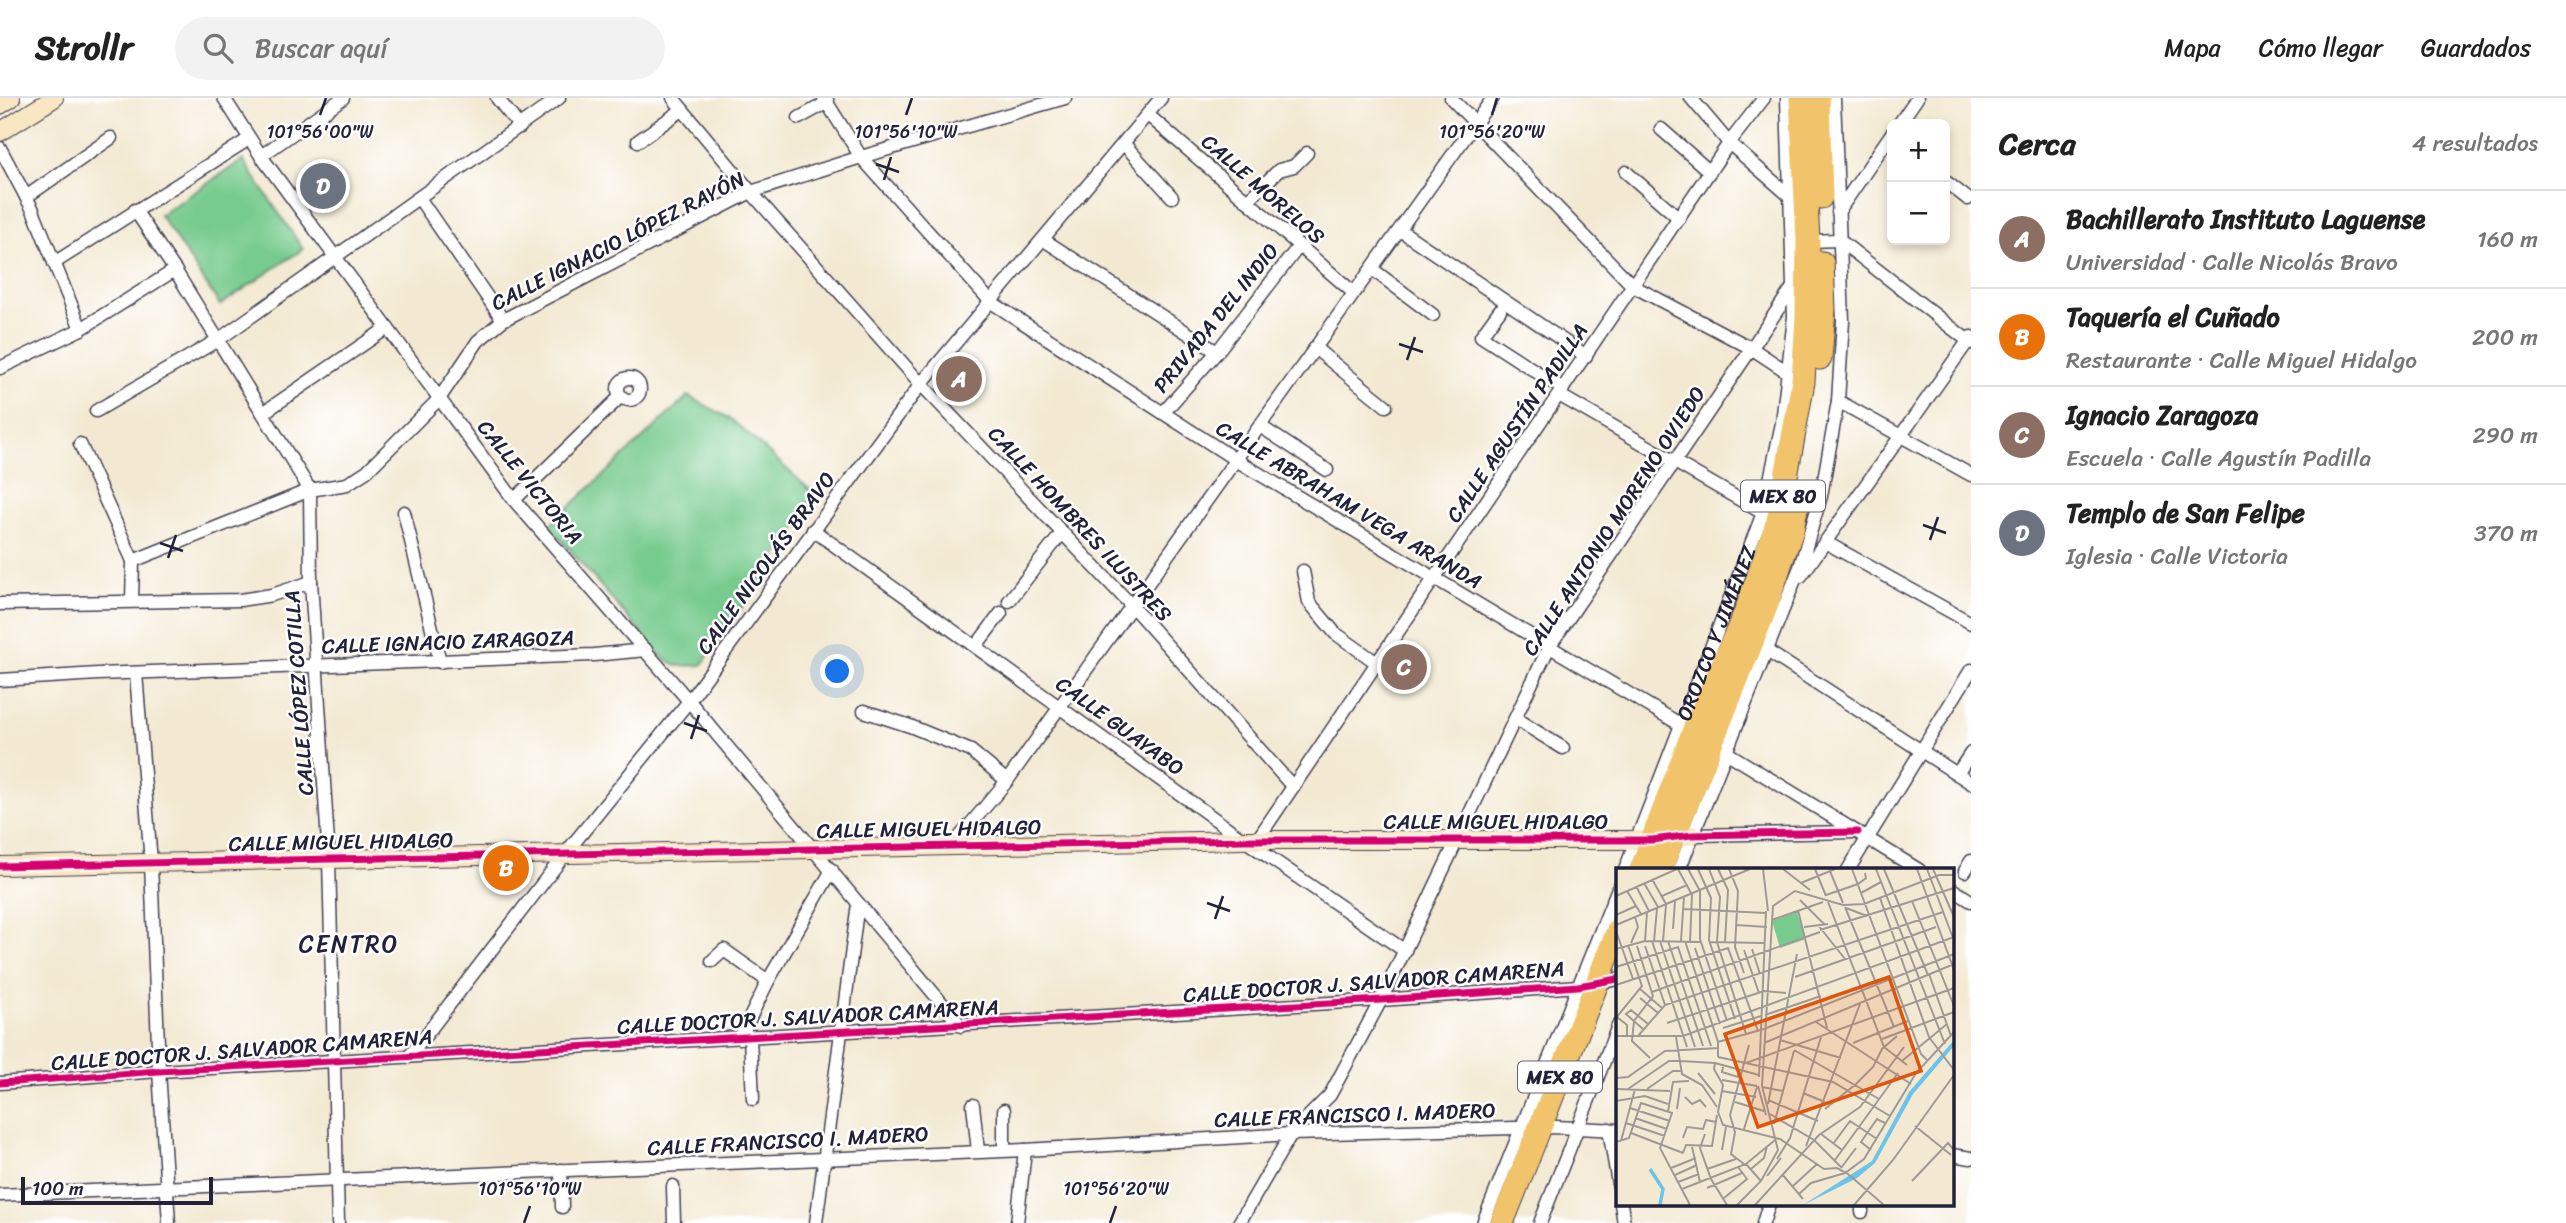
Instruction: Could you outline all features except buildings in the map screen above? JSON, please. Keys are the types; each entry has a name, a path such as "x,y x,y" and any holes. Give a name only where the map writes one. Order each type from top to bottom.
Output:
{"highway":[{"name":"OROZCO Y JIMÉNEZ","path":"1642,868 1664,837 1702,739 1746,611 1770,517 1823,240 1801,98"},
{"name":"OROZCO Y JIMÉNEZ","path":"1702,739 1764,612 1792,530 1818,387 1824,310 1818,98"},
{"name":"OROZCO Y JIMÉNEZ","path":"1660,868 1664,837"},
{"name":"MEX 80","path":"1518,1223 1548,1127 1605,980 1616,938"},
{"name":"MEX 80","path":"1502,1223 1548,1127"}],"street":[{"path":"0,105 11,98"},
{"path":"0,132 54,98"},
{"name":"CALLE VICTORIA","path":"224,98 261,156 514,500 646,650 961,1026"},
{"path":"261,156 343,98"},
{"path":"497,98 520,127"},
{"path":"96,411 218,340 559,98"},
{"name":"CALLE HOMBRES ILUSTRES","path":"673,98 751,192 921,384 1132,606 1293,787"},
{"name":"CALLE IGNACIO LÓPEZ RAYÓN","path":"134,561 310,490 347,484 366,471 439,399 478,341 503,320 751,192 1065,98"},
{"name":"CALLE NICOLÁS BRAVO","path":"409,1057 565,854 689,701 921,384 1161,98"},
{"path":"1451,98 1633,286 1751,348 1796,378"},
{"path":"952,846 1007,781 1493,98"},
{"path":"1691,98 1729,143 1791,197"},
{"name":"CALLE AGUSTÍN PADILLA","path":"1250,840 1293,787 1709,172 1764,98"},
{"name":"OROZCO Y JIMÉNEZ","path":"1787,98 1796,378"},
{"name":"MEX 80","path":"1678,868 1664,837 1702,739 1767,651 1791,589 1821,496 1838,401 1843,321 1823,240 1838,212 1834,98"},
{"path":"1902,119 1917,98"},
{"path":"799,118 826,100"},
{"name":"CALLE ABRAHAM VEGA ARANDA","path":"826,100 861,157 991,302 1236,460 1916,868"},
{"path":"638,141 682,110"},
{"name":"CALLE MORELOS","path":"1148,115 1354,293"},
{"path":"1661,129 1709,172"},
{"path":"26,197 111,138"},
{"path":"54,263 249,139"},
{"path":"1124,144 1172,197"},
{"path":"1838,212 1887,144"},
{"path":"0,148 26,197 81,328"},
{"path":"1247,201 1279,170 1294,166 1307,153"},
{"path":"1626,172 1679,218"},
{"path":"1946,182 1968,199"},
{"path":"419,198 503,320"},
{"path":"135,210 175,270 310,490"},
{"path":"1400,230 1586,356"},
{"path":"1044,240 1217,352"},
{"path":"1791,589 1970,340 1823,240"},
{"name":"PRIVADA DEL INDIO","path":"1163,413 1217,352 1299,246"},
{"path":"1371,269 1433,316"},
{"path":"0,368 81,328 175,270"},
{"name":"CALLE ANTONIO MORENO OVIEDO","path":"1239,1223 1292,1134 1330,1095 1405,951 1549,647 1793,287"},
{"path":"1500,310 1481,336 1561,392 1770,517"},
{"path":"262,413 387,328"},
{"path":"1316,349 1386,406"},
{"path":"514,500 621,396"},
{"path":"1838,401 1971,475"},
{"path":"1260,426 1326,470"},
{"path":"80,444 134,561 132,601"},
{"name":"CALLE LÓPEZ COTILLA","path":"310,490 311,582 329,859 338,1223"},
{"path":"404,512 440,662"},
{"name":"CALLE GUAYABO","path":"813,530 1405,951"},
{"path":"1009,601 1062,533"},
{"path":"1825,542 1971,623"},
{"path":"1303,571 1309,602 1335,633 1377,663"},
{"path":"0,604 240,600 272,595 311,582"},
{"path":"976,646 1001,613"},
{"name":"CALLE IGNACIO ZARAGOZA","path":"0,680 594,655 646,650"},
{"path":"1767,651 1971,783"},
{"path":"1849,868 1862,835 1921,751 1971,670"},
{"path":"136,673 151,863 159,1071 169,1223"},
{"path":"864,711 971,751 1007,781"},
{"path":"1516,719 1563,748"},
{"path":"1957,774 1971,753"},
{"name":"CALLE MIGUEL HIDALGO","path":"0,866 1250,840 1862,835"},
{"name":"OROZCO Y JIMÉNEZ","path":"1627,868 1664,837"},
{"path":"752,1099 745,1038 768,981 832,870"},
{"path":"1954,891 1971,901"},
{"path":"1605,980 1616,902"},
{"path":"816,1223 858,903"},
{"path":"712,961 724,950 768,981"},
{"name":"CALLE DOCTOR J. SALVADOR CAMARENA","path":"0,1083 159,1071 1381,1000 1605,980"},
{"name":"MEX 80","path":"1540,1223 1548,1127 1616,1029"},
{"path":"973,1105 978,1151"},
{"path":"1004,1110 1004,1149"},
{"path":"1483,1223 1548,1127"},
{"name":"CALLE FRANCISCO I. MADERO","path":"0,1195 1025,1150 1292,1134 1548,1127 1613,1129"},
{"path":"1613,1129 1616,1162"},
{"path":"1017,1223 1025,1150"},
{"path":"561,1170 562,1207"},
{"path":"673,1186 674,1223"},
{"path":"1763,1223 1768,1206"}],"green space":[{"path":"243,160 303,249 220,305 160,215"},
{"path":"688,396 731,419 818,497 702,665 677,666 661,656 549,526"}],"cycle path":[{"path":"0,866 1244,840 1652,840 1692,835 1858,832"},
{"path":"0,1083 159,1071 1381,1000 1578,986 1616,979"}],"place":[{"name":"Templo de San Felipe","path":"323,186"},
{"name":"Bachillerato Instituto Laguense","path":"959,379"},
{"name":"Ignacio Zaragoza","path":"1404,667"},
{"name":"Taquería el Cuñado","path":"506,868"}],"district":[{"name":"CENTRO","path":"349,944"}]}
